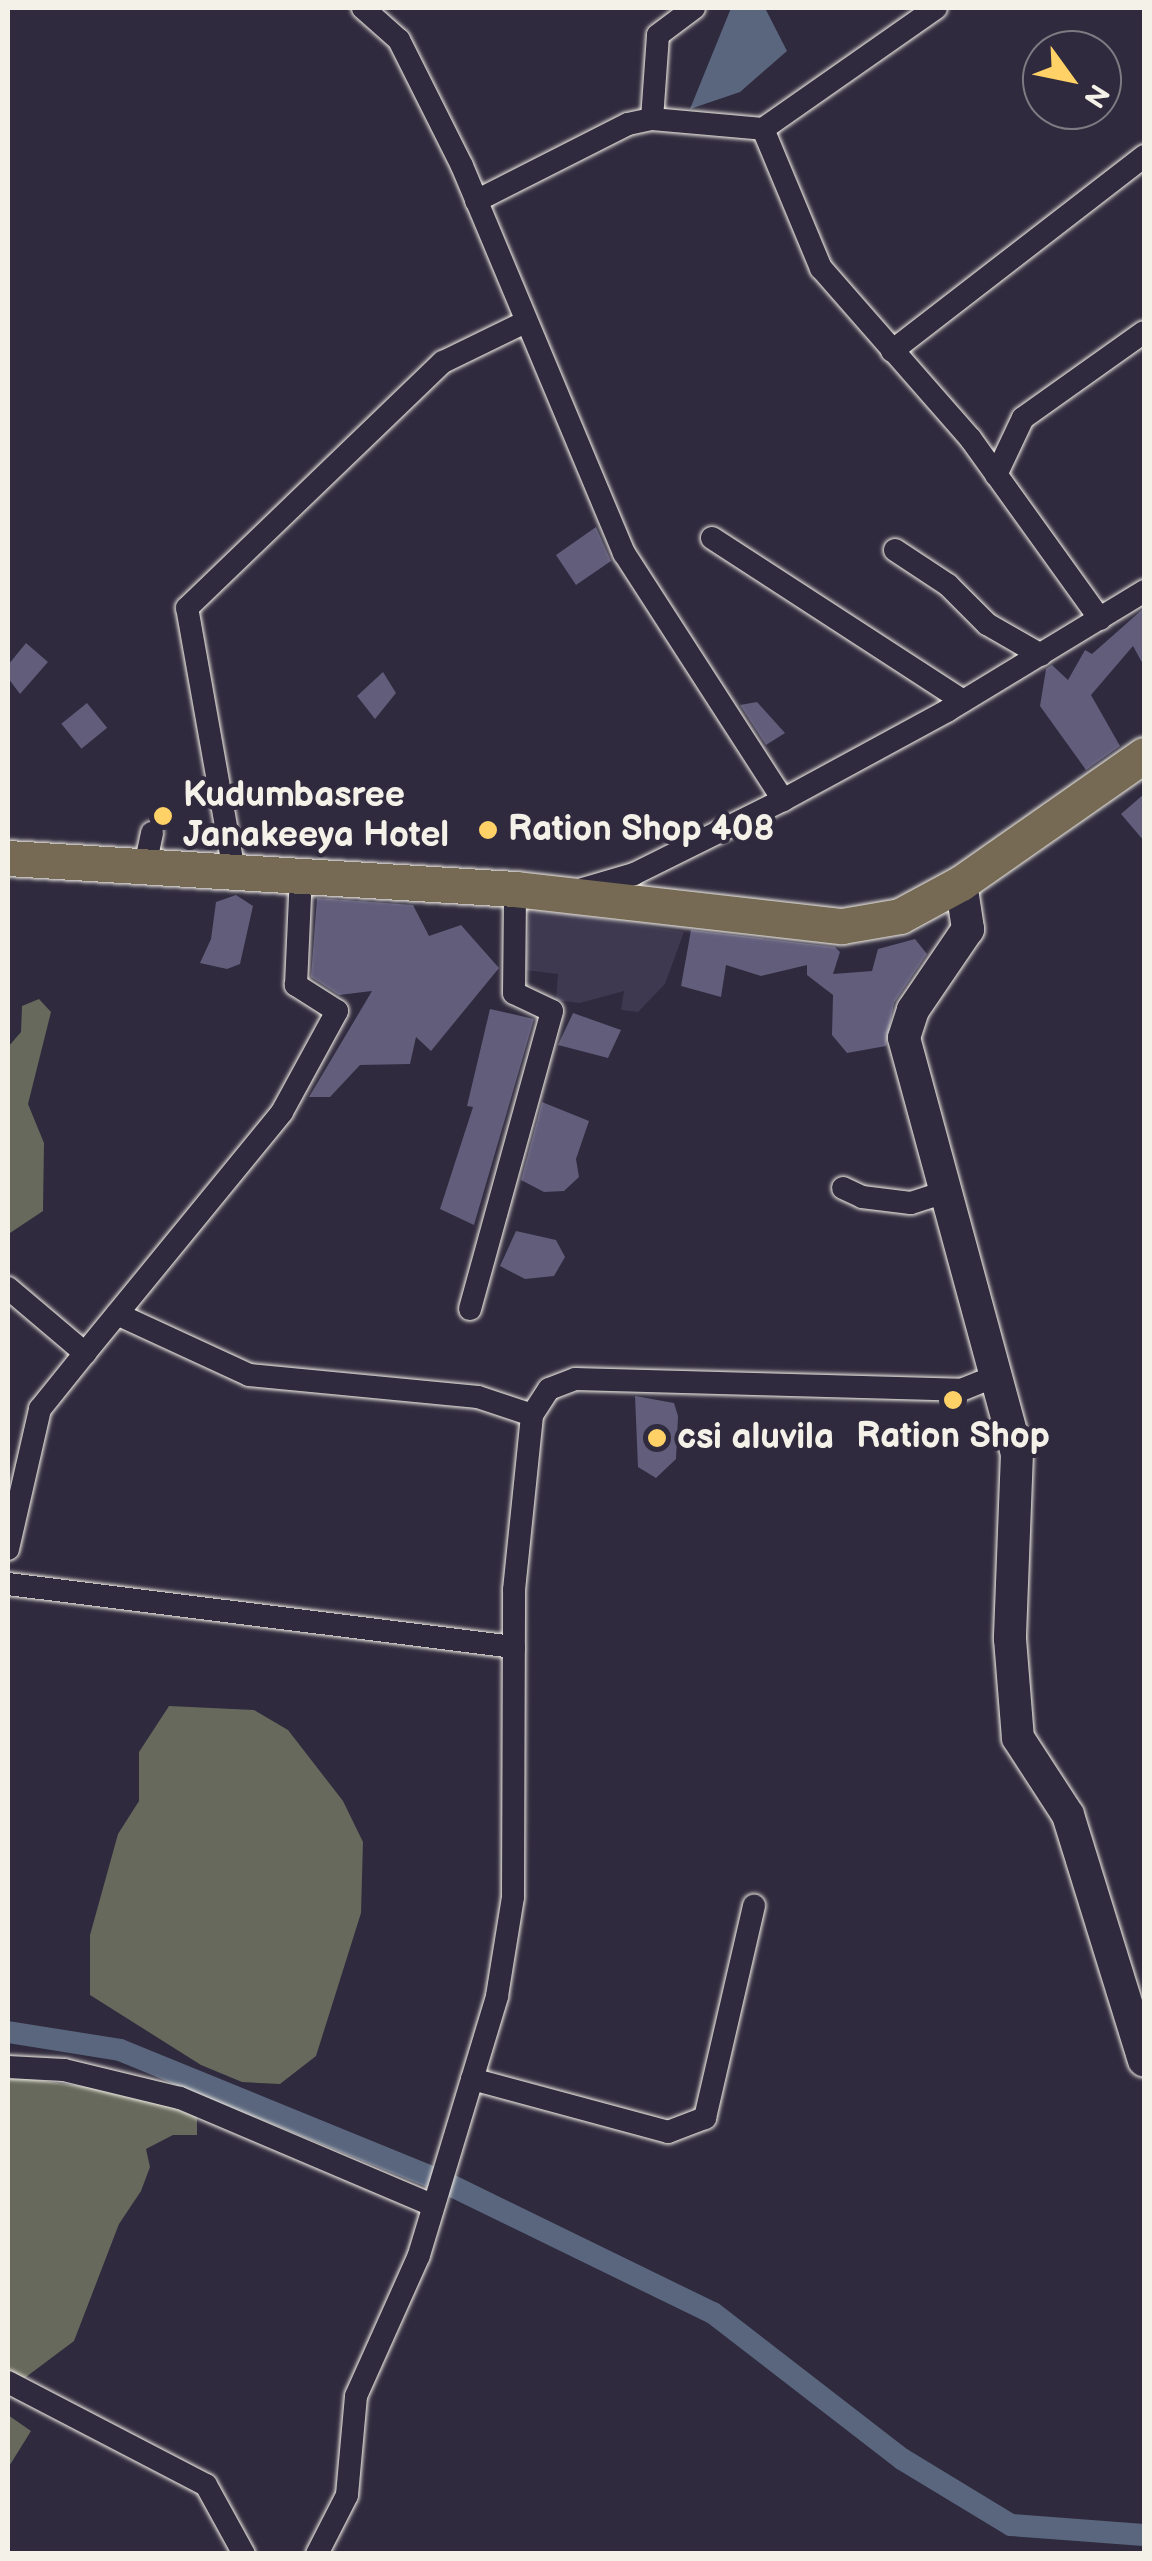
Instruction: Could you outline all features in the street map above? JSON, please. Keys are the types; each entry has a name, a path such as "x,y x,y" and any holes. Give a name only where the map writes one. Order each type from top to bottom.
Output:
{"main road":[{"path":"8,858 149,850 234,871 516,889 842,926 900,916 962,883 1144,754"}],"street":[{"path":"363,8 399,40 476,201 624,553 783,800"},
{"path":"652,119 658,35 694,8"},
{"path":"476,201 628,124 652,119 763,129 936,8"},
{"path":"763,129 822,268 996,475 1100,619"},
{"path":"892,351 1144,156"},
{"path":"234,871 187,608 443,362 525,322"},
{"path":"996,475 1023,418 1144,332"},
{"path":"712,538 963,702"},
{"path":"895,550 948,585 987,624 1040,655"},
{"path":"566,894 634,874 783,800 963,702 1144,591"},
{"path":"8,1549 40,1410 282,1112 338,1011 296,986 301,876"},
{"path":"962,883 968,930 913,1010 904,1038 1017,1453 1010,1639 1018,1738 1068,1815 1144,2061"},
{"path":"470,1310 552,1011 514,993 516,889"},
{"path":"843,1188 862,1198 911,1203 948,1191"},
{"path":"8,1288 86,1352"},
{"path":"117,1314 249,1376 478,1398 532,1415"},
{"path":"317,2554 347,2495 356,2396 420,2255 498,1996 513,1897 514,1647 532,1415 549,1388 575,1379 961,1390 994,1376"},
{"path":"8,1584 514,1647"},
{"path":"472,2079 668,2132 705,2118 754,1906"},
{"path":"8,2067 64,2070 180,2098 432,2205"},
{"path":"8,2382 206,2486 244,2554"}],"shaded area":[{"path":"530,912 569,914 684,932 665,984 638,1012 621,1010 624,991 580,1003 556,1000 558,974 525,970"}],"green space":[{"path":"39,999 51,1012 28,1104 44,1143 43,1211 10,1233 8,1047 21,1032 22,1006"},
{"path":"169,1706 254,1710 288,1730 343,1801 363,1842 361,1913 316,2056 280,2084 242,2082 201,2065 90,1995 90,1935 118,1834 139,1801 139,1752"},
{"path":"8,2076 136,2094 197,2117 197,2135 173,2135 146,2149 150,2167 141,2191 119,2224 74,2341 14,2386 8,2382"},
{"path":"8,2415 31,2431 8,2468"}],"water":[{"path":"731,8 765,8 787,51 740,92 690,109"}],"building":[{"path":"596,527 611,561 576,585 556,555"},
{"path":"1144,608 1144,666 1133,646 1091,695 1120,746 1086,770 1040,706 1046,669 1052,665 1068,680 1085,650 1092,654"},
{"path":"26,643 48,662 20,694 8,678 8,665"},
{"path":"383,672 396,693 375,719 357,696"},
{"path":"757,702 785,733 766,745 740,705"},
{"path":"87,703 107,728 81,749 61,724"},
{"path":"1144,794 1144,841 1121,814"},
{"path":"236,895 253,906 240,964 227,969 200,963 211,939 216,902"},
{"path":"317,898 413,905 429,936 461,925 499,968 431,1051 416,1037 410,1064 360,1065 330,1097 309,1097 372,991 339,995 311,977"},
{"path":"691,930 835,947 840,952 833,974 872,971 878,949 915,939 927,954 894,1003 886,1046 847,1053 832,1035 833,995 807,975 807,965 761,976 726,965 721,997 681,986"},
{"path":"490,1009 534,1019 474,1225 440,1209 473,1107 467,1106"},
{"path":"573,1013 621,1030 608,1058 558,1045"},
{"path":"542,1102 589,1121 576,1159 579,1177 564,1191 544,1192 521,1180"},
{"path":"516,1231 556,1240 565,1257 554,1276 525,1279 500,1266"},
{"name":"csi aluvila","path":"635,1396 674,1403 678,1416 676,1459 656,1478 638,1467"}],"waterway":[{"path":"8,2032 120,2050 446,2183 713,2313 902,2459 1011,2525 1144,2535"}],"place":[{"name":"Kudumbasree Janakeeya Hotel","path":"163,816"},
{"name":"Ration Shop 408","path":"488,830"},
{"name":"Ration Shop","path":"953,1400"},
{"name":"csi aluvila","path":"657,1438"}]}
